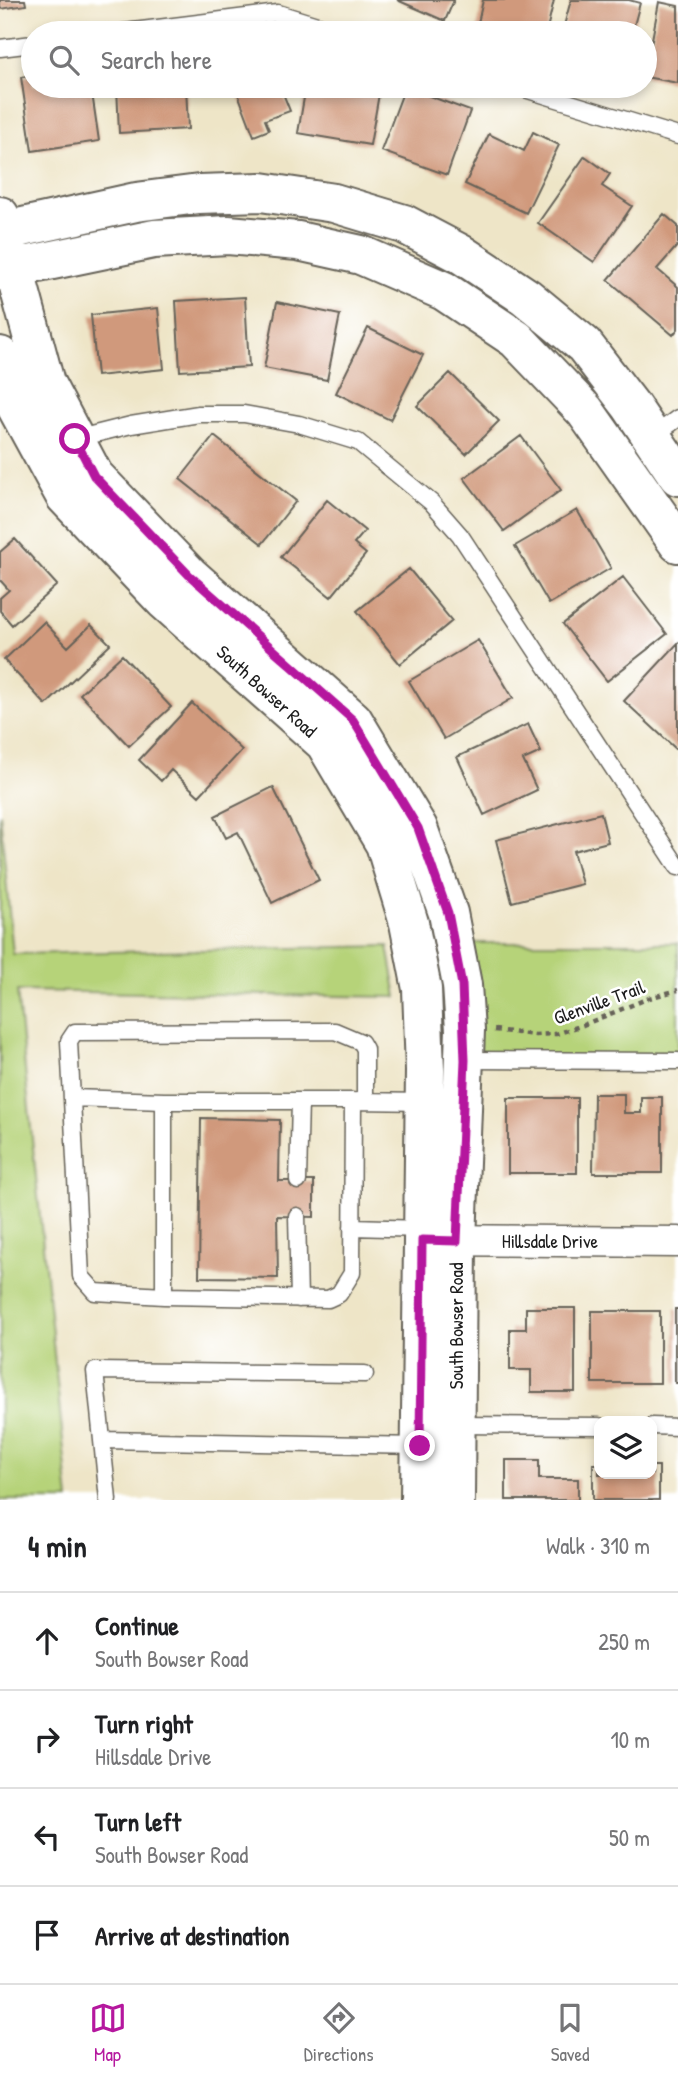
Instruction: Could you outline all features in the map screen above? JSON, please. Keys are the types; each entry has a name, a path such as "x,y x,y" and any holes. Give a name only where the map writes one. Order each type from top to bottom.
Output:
{"street":[{"path":"1,226 136,202 199,194 261,192 334,203 404,224 461,254 526,297 584,345 631,405 664,428 678,476"},
{"name":"South Bowser Road","path":"1,226 6,270 45,383 94,476 189,575 353,720 418,828 448,913 462,985 465,1060 434,1237 419,1500"},
{"path":"6,270 154,239 228,235 298,241 361,255 444,291 516,339 585,411 678,543"},
{"name":"South Bowser Road","path":"0,356 11,397 65,496 164,600 325,743 385,844 408,923 422,989 425,1102 434,1237 456,1425 455,1500"},
{"name":"Hillsdale Drive","path":"434,1237 678,1242"}],"lane":[{"path":"214,21 278,13 304,21"},
{"path":"0,48 21,45"},
{"path":"554,98 678,136"},
{"path":"75,439 131,425 199,414 244,414 299,424 358,442 432,503 460,535 678,867"},
{"path":"335,1031 361,1042 365,1049 359,1101 352,1273 339,1294 328,1299 299,1299 95,1292 81,1276 69,1041 75,1032 335,1031"},
{"path":"465,1060 678,1061"},
{"path":"72,1098 425,1102"},
{"path":"164,1101 164,1296"},
{"path":"298,1181 300,1101"},
{"path":"297,1216 299,1299"},
{"path":"352,1227 434,1237"},
{"path":"108,1500 95,1371 365,1374"},
{"path":"456,1425 594,1426"},
{"path":"657,1426 678,1427"},
{"path":"103,1440 420,1446"}],"path":[{"name":"Glenville Trail","path":"487,1029 535,1035 556,1034 649,998 678,990"}],"green space":[{"path":"0,813 13,954 388,946 397,997 17,991 69,1500 0,1500"},
{"path":"470,943 678,943 678,1061 478,1060"}],"building":[{"path":"0,0 25,0 26,5 0,9"},
{"path":"397,0 454,0 445,21"},
{"path":"483,0 554,0 549,21 478,21"},
{"path":"571,0 629,0 640,3 635,21 565,21"},
{"path":"659,2 678,6 678,83 657,79 655,21"},
{"path":"24,98 93,98 99,141 32,151"},
{"path":"118,98 187,98 188,129 119,133"},
{"path":"240,98 285,98 290,111 265,120 269,130 254,136"},
{"path":"304,98 378,98 370,145 298,133"},
{"path":"401,98 435,98 470,111 447,175 381,151"},
{"path":"533,132 559,145 526,213 465,184 489,134 524,151"},
{"path":"585,156 610,174 602,186 632,206 594,262 538,223"},
{"path":"664,214 678,226 678,245 657,269 678,287 678,329 673,335 608,280"},
{"path":"245,297 249,367 180,371 176,301"},
{"path":"277,302 340,315 327,380 264,368"},
{"path":"158,308 164,369 97,376 91,315"},
{"path":"368,328 423,355 390,420 336,393"},
{"path":"450,373 499,421 466,454 417,406"},
{"path":"214,436 296,501 262,544 180,479"},
{"path":"521,436 561,490 504,531 464,478"},
{"path":"327,500 365,531 354,544 366,554 331,597 281,557"},
{"path":"577,510 611,568 549,604 515,546"},
{"path":"15,539 57,585 12,625 0,611 0,598 9,590 0,580 0,552"},
{"path":"409,569 452,621 400,664 357,611"},
{"path":"623,577 667,634 607,681 563,624"},
{"path":"44,622 68,647 91,625 110,644 46,705 4,660"},
{"path":"478,640 513,698 444,739 409,681"},
{"path":"678,643 678,747 676,749 624,701"},
{"path":"122,655 171,707 129,746 80,694"},
{"path":"192,703 242,750 199,796 171,770 161,781 139,760"},
{"path":"528,724 541,752 523,760 537,790 484,815 457,757"},
{"path":"273,787 319,880 272,903 238,832 226,838 215,816"},
{"path":"601,813 608,842 573,851 582,884 512,902 496,840"},
{"path":"594,1094 624,1094 624,1113 641,1113 641,1097 662,1097 662,1173 593,1173"},
{"path":"508,1098 577,1098 577,1173 508,1173"},
{"path":"201,1118 280,1120 279,1181 314,1181 314,1217 277,1216 278,1278 199,1277"},
{"path":"526,1308 575,1308 575,1392 531,1392 531,1370 510,1370 510,1329 526,1329"},
{"path":"675,1309 678,1309 678,1383 675,1383"},
{"path":"592,1311 660,1311 660,1383 592,1383"},
{"path":"506,1460 539,1460 539,1479 578,1479 578,1500 506,1500"},
{"path":"593,1464 594,1479 657,1479 659,1466 659,1500 593,1500"}],"route":[{"path":"75,439 94,476 189,575 353,720 418,828 448,913 462,985 465,1030 457,1241 422,1240 420,1446"}]}
